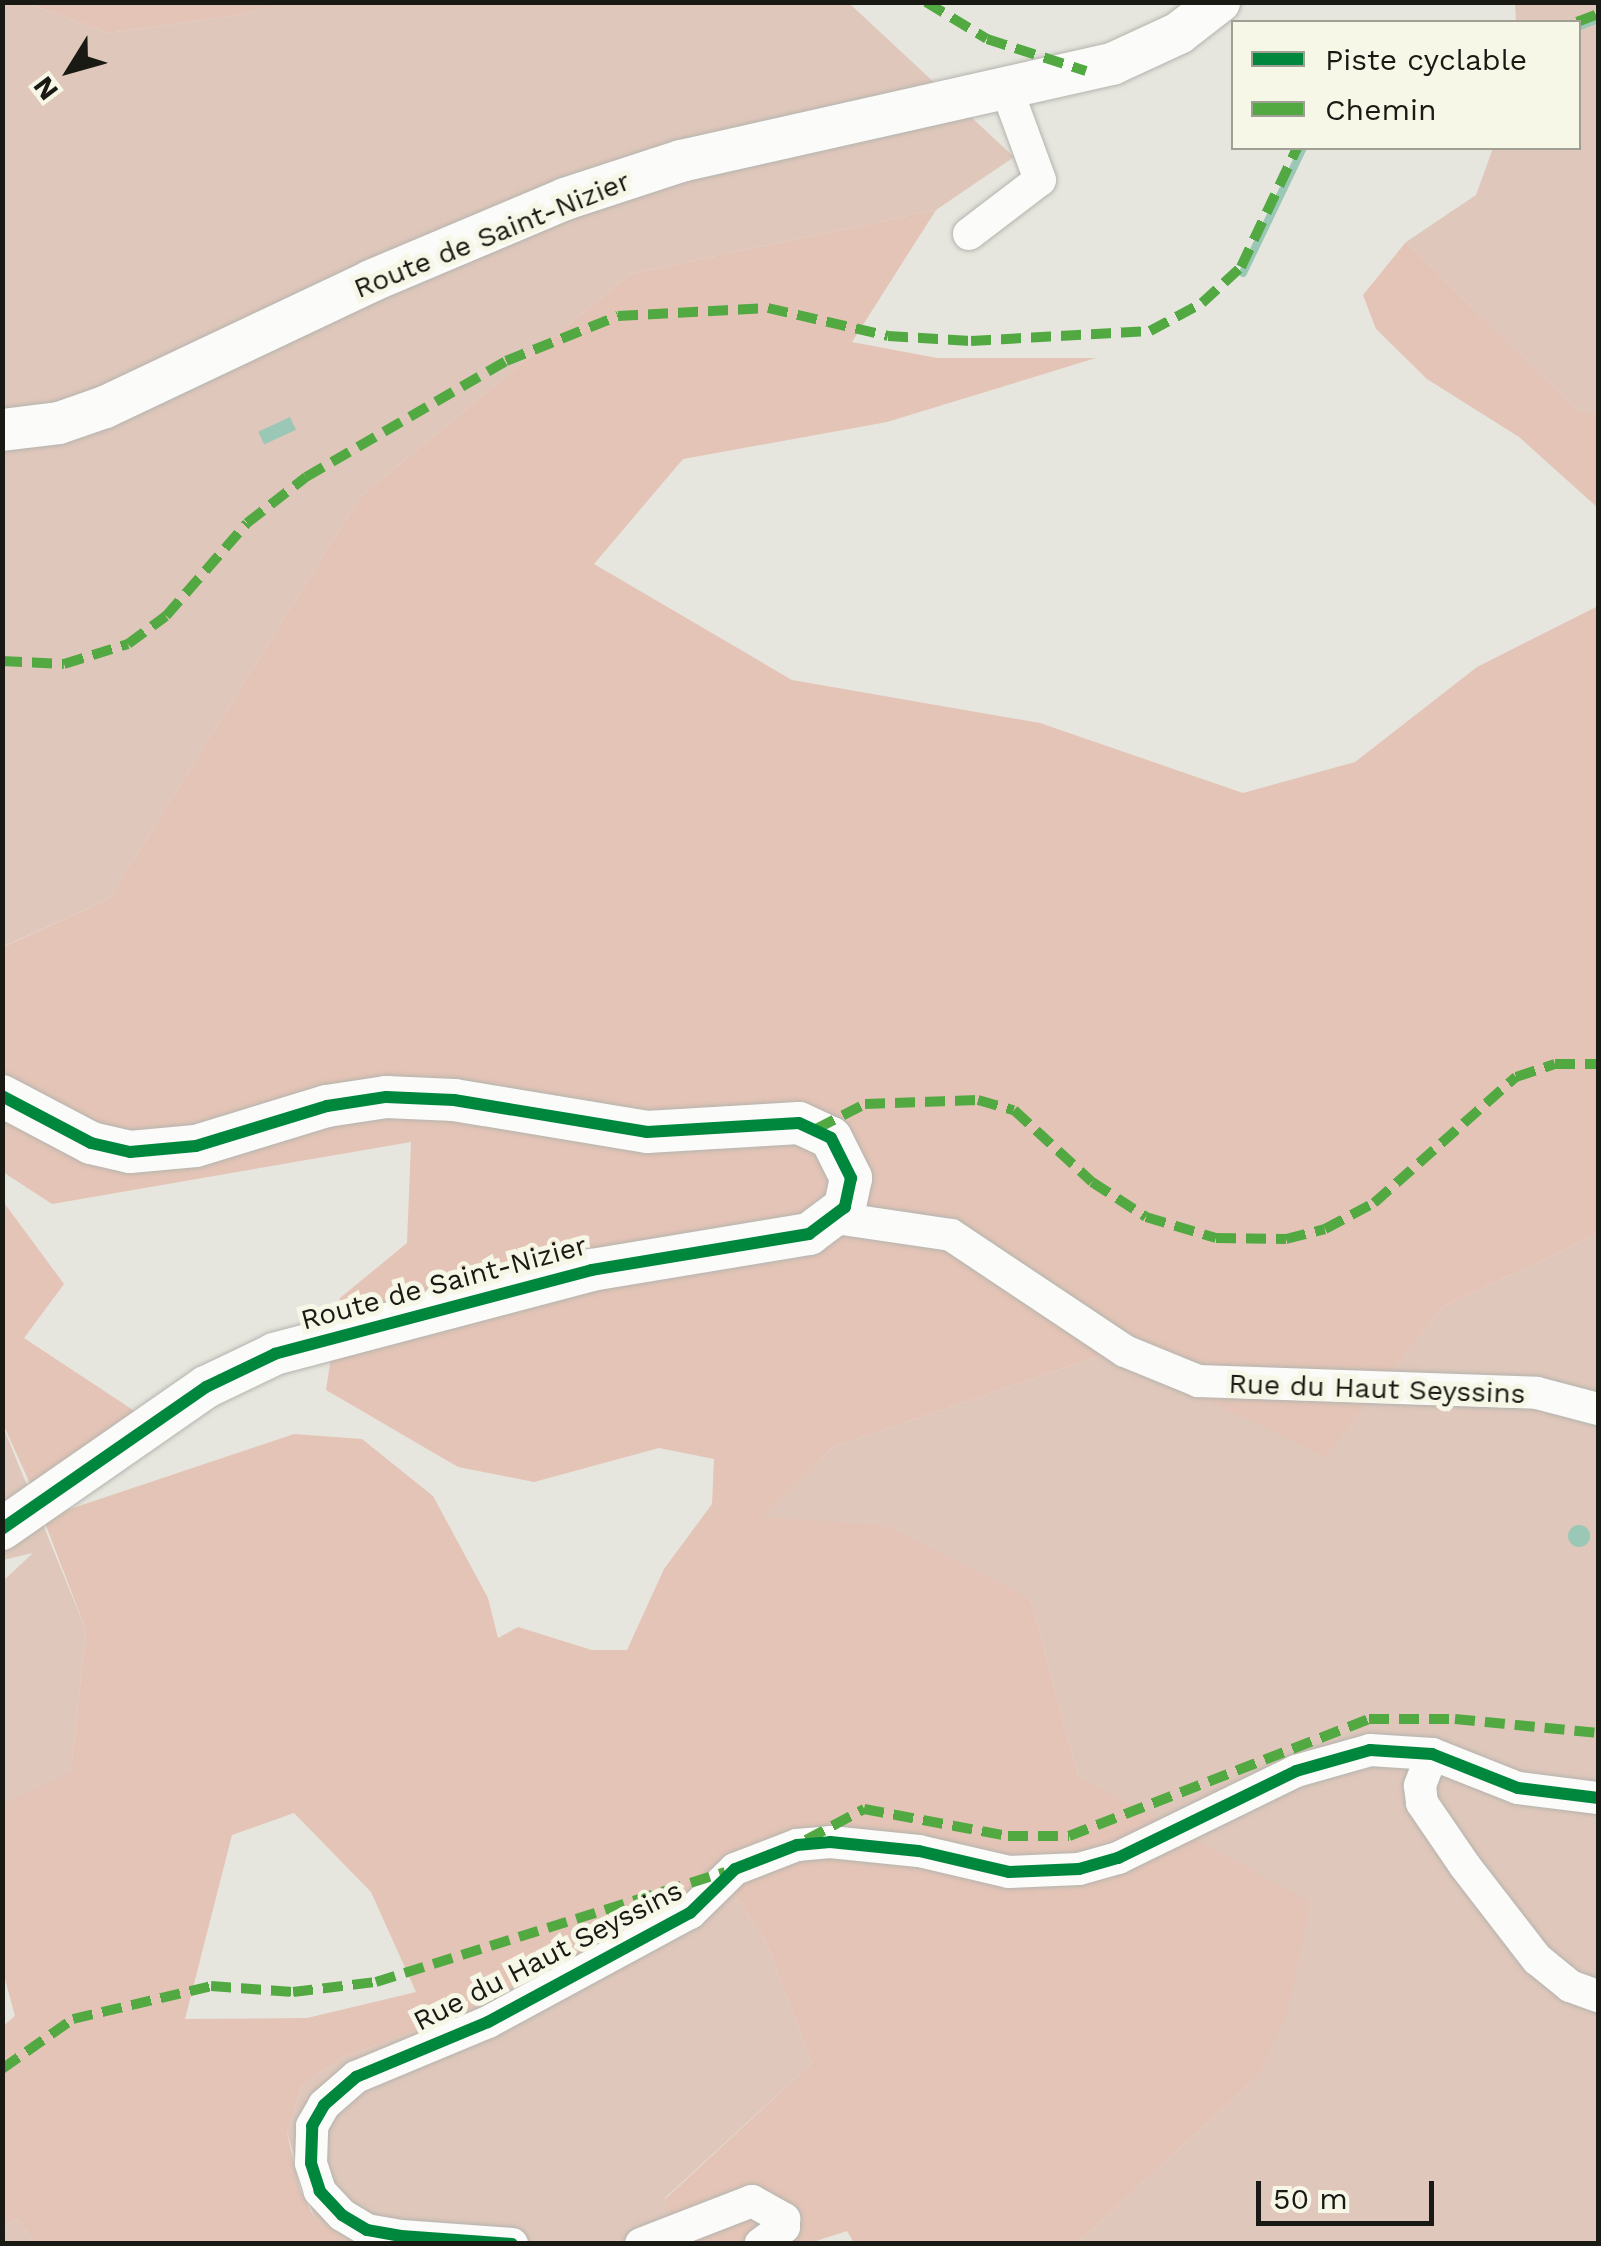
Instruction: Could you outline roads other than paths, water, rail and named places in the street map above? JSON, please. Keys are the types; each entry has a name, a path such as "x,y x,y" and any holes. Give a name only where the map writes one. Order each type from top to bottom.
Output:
{"main road":[{"name":"Route de Saint-Nizier","path":"2,430 59,422 105,407 371,281 565,199 681,161 1144,52 1219,2"},
{"path":"2,1096 90,1143 130,1152 196,1146 327,1106 386,1097 454,1100 647,1132 776,1123 816,1129 842,1150 851,1178 836,1218"},
{"name":"Route de Saint-Nizier","path":"2,1528 206,1387 274,1354 592,1270 789,1240 836,1218"}],"street":[{"path":"969,234 1040,180 1006,87"},
{"name":"Rue du Haut Seyssins","path":"836,1218 951,1235 1125,1350 1198,1381 1537,1393 1598,1409"},
{"name":"Rue du Haut Seyssins","path":"512,2244 401,2236 367,2230 342,2215 320,2191 311,2164 318,2115 356,2077 488,2022 690,1913 735,1869 797,1845 862,1842 1009,1872 1079,1869 1118,1858 1199,1812 1334,1758 1370,1750 1432,1754"},
{"path":"1598,1798 1518,1788 1432,1754 1420,1786 1422,1804 1538,1958 1570,1986 1598,1996"},
{"path":"642,2244 752,2201 784,2218 784,2228 761,2244"}],"waterway":[{"path":"1581,26 1598,19"},
{"path":"1243,273 1302,150"}]}
